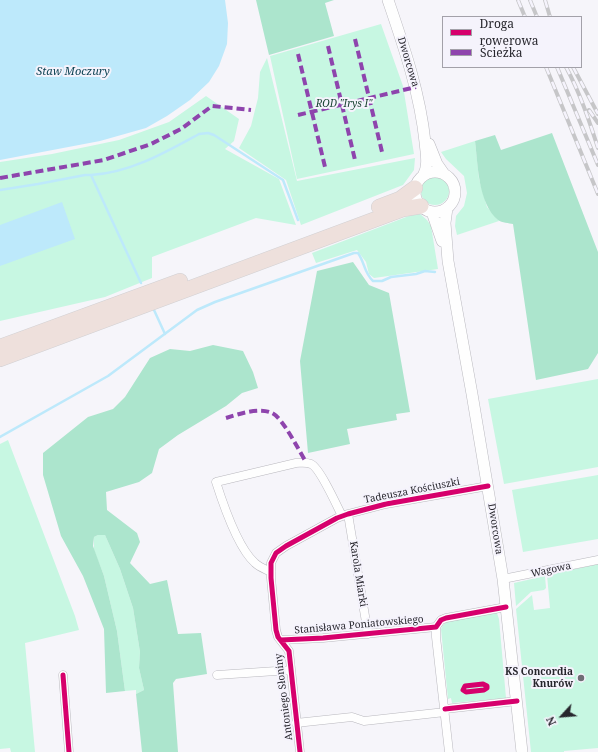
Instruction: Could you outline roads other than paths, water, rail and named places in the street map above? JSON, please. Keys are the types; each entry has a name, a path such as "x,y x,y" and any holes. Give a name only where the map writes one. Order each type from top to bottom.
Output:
{"highway":[{"path":"0,347 400,199 419,182"},
{"path":"0,359 404,209 426,209"}],"main road":[{"name":"Dworcowa","path":"388,0 414,79 424,126 433,155 444,174"},
{"name":"Dworcowa","path":"419,182 426,169 427,159 424,126"},
{"path":"432,172 444,174 452,182 454,188 453,199 447,208 438,212 426,209 416,198 419,182 432,172"},
{"name":"Dworcowa","path":"447,208 445,223 448,261 503,579 522,752"},
{"name":"Dworcowa","path":"426,209 448,261"}],"street":[{"name":"Karola Miarki","path":"271,572 254,562 244,548 226,512 216,482 306,462 313,465 322,477 345,515 368,634"},
{"name":"Tadeusza Kościuszki","path":"271,572 272,559 278,551 291,542 345,515 386,504 488,486"},
{"name":"Wagowa","path":"503,579 598,560"},
{"name":"Antoniego Słoniny","path":"271,572 276,630 277,634 289,651 300,752"},
{"name":"Stanisława Poniatowskiego","path":"281,640 368,634 436,627 441,620 446,618 506,608"},
{"path":"436,627 449,752"},
{"path":"217,675 291,670"},
{"path":"63,675 69,752"},
{"path":"296,723 352,717 364,721 517,701"}],"water":[{"name":"Staw Moczury","path":"0,0 225,0 228,23 227,44 219,66 209,82 190,100 146,128 100,141 0,160"},
{"path":"62,202 75,239 0,266 0,225"}],"waterway":[{"path":"91,175 134,166 199,134 208,133 214,135 283,180 298,220"},
{"path":"0,190 91,175 141,283"},
{"path":"0,437 108,376 197,310 215,302 354,253 358,253 368,275 373,281 382,281 391,277 416,274 425,271 435,272"},
{"path":"154,310 165,334"}],"railway":[{"path":"518,0 525,16"},
{"path":"530,0 537,16"},
{"path":"545,0 550,16"},
{"path":"546,68 598,194"},
{"path":"557,68 598,165"},
{"path":"566,68 588,117 598,148"},
{"path":"574,68 598,114"},
{"path":"589,110 598,123"}],"place":[{"name":"KS Concordia Knurów","path":"581,678"}],"park label":[{"name":"ROD \"Irys I\"","path":"344,104"}]}
